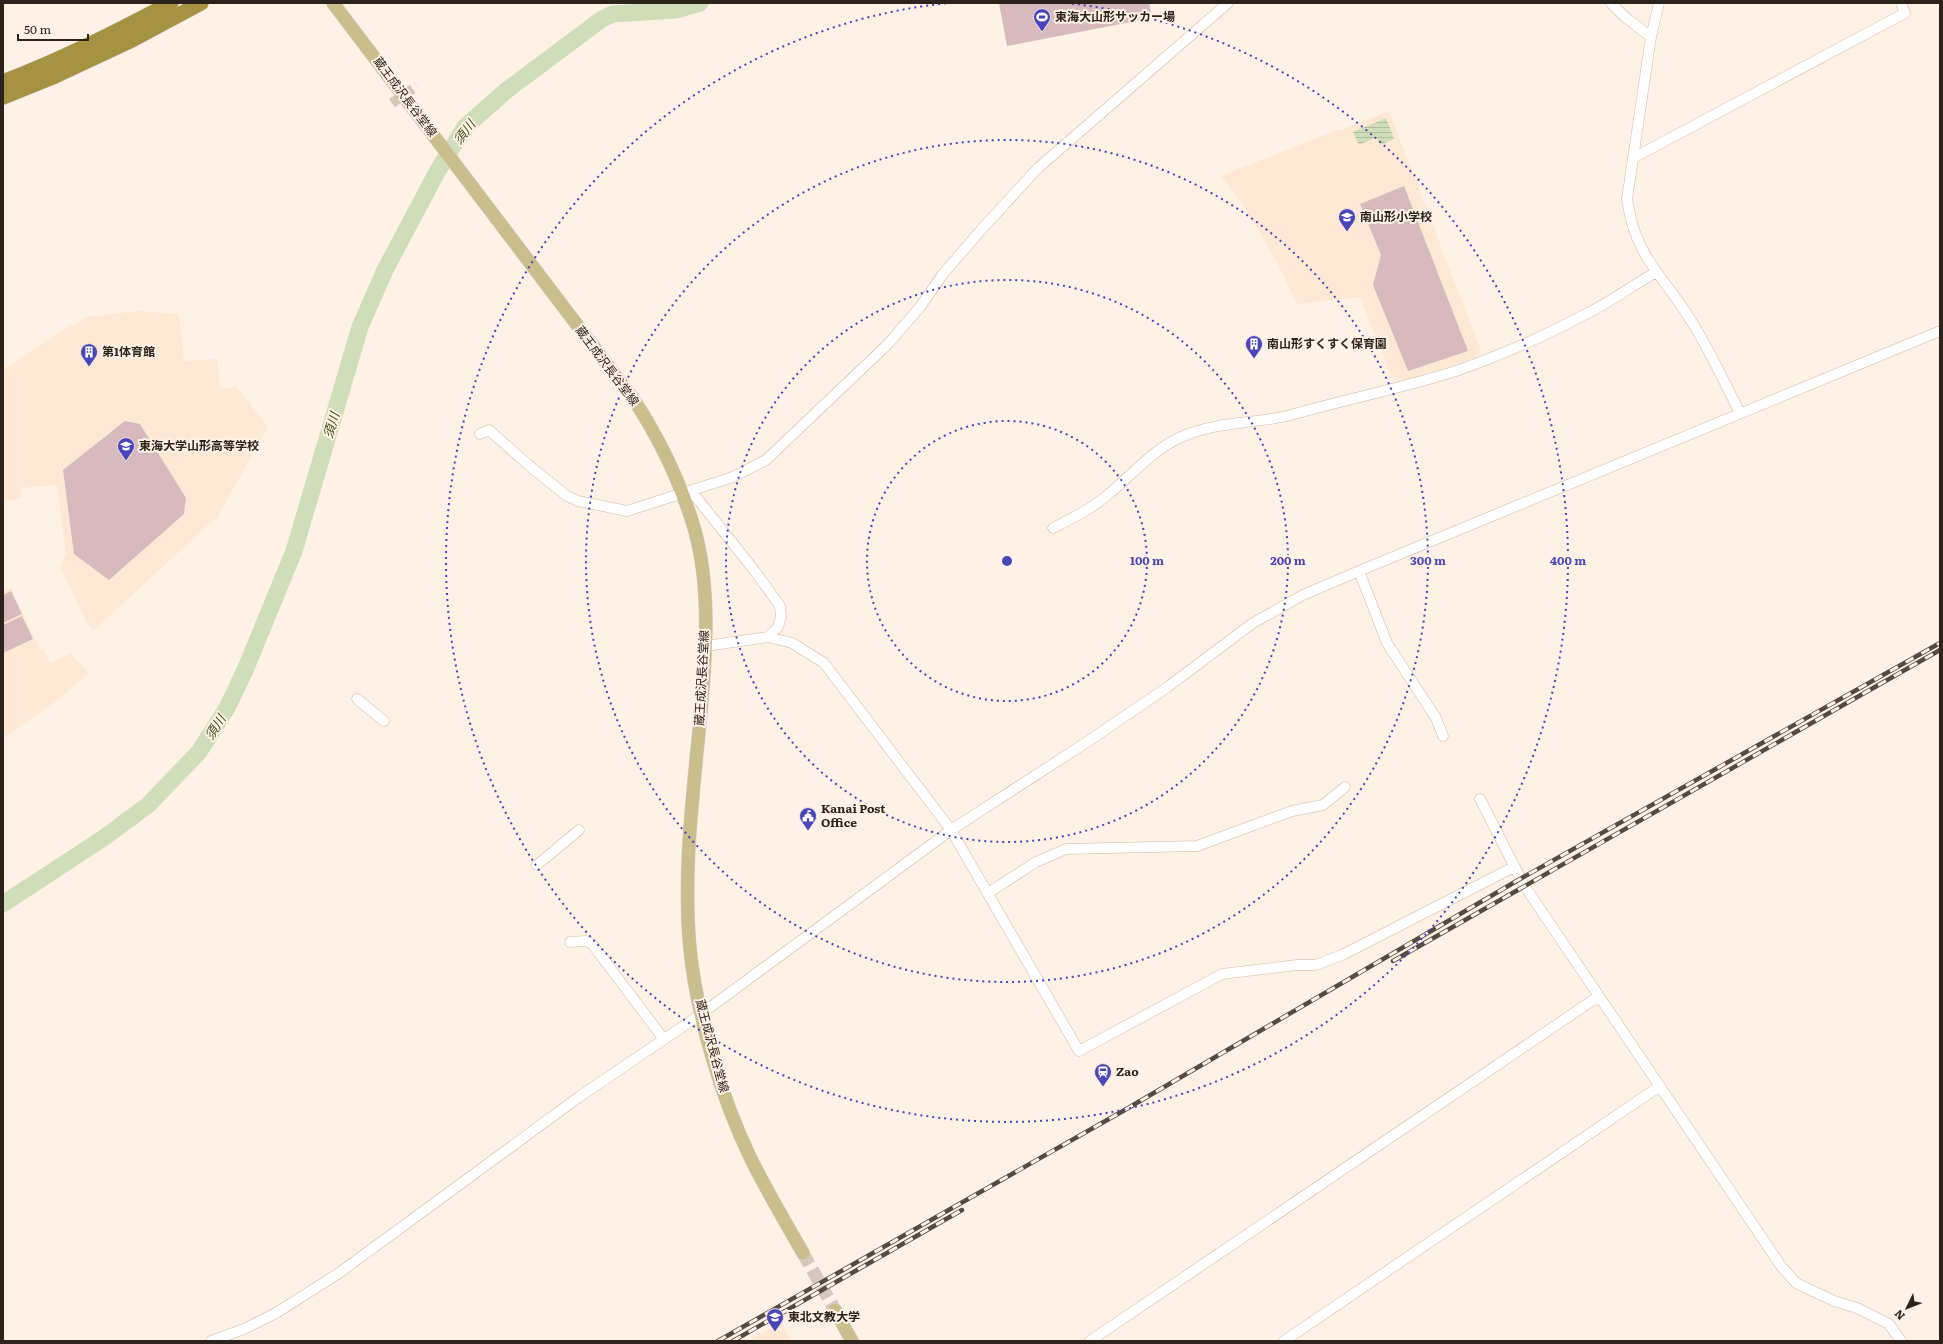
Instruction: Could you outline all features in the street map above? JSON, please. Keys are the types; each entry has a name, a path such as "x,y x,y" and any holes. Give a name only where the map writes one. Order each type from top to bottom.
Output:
{"highway":[{"path":"3,82 48,64 112,34 171,3"},
{"path":"3,97 56,76 132,40 201,3"}],"main road":[{"name":"蔵王成沢長谷堂線","path":"333,3 630,395 648,421 687,493 702,569 706,646 688,874 690,949 701,1014 724,1096 751,1159 803,1253"},
{"path":"834,1310 852,1341"}],"street":[{"path":"480,434 489,430 532,468 567,496 578,501 627,511 733,478 766,460 888,344 920,307 943,274 1038,168 1228,3"},
{"path":"1611,3 1625,17 1651,37"},
{"path":"1659,3 1651,37 1627,199 1629,212 1640,248 1688,315 1701,336 1740,412"},
{"path":"1633,158 1905,13 1901,3"},
{"path":"1053,528 1088,511 1110,493 1149,456 1167,444 1186,435 1217,425 1285,417 1424,381 1460,369 1530,341 1585,315 1656,272"},
{"path":"211,1341 244,1329 276,1313 339,1273 580,1097 663,1038 701,1014 951,830 1170,686 1254,623 1303,595 1359,571 1740,412 1940,331"},
{"path":"687,493 754,570 780,606 781,617 778,627 768,637"},
{"path":"1359,571 1387,643 1436,718 1443,736"},
{"path":"706,646 768,637 792,643 824,663 951,830 1079,1050 1222,974 1297,965 1316,965 1344,954 1514,867"},
{"path":"357,699 384,721"},
{"path":"988,893 1036,862 1066,849 1197,846 1292,812 1323,805 1345,787"},
{"path":"1480,800 1524,885 1781,1266 1796,1283 1814,1293 1857,1308 1889,1324 1901,1341"},
{"path":"537,865 579,830"},
{"path":"570,942 586,941 592,944 663,1038"},
{"path":"1090,1341 1599,996"},
{"path":"1284,1341 1660,1086"}],"shaded area":[{"name":"東海大山形サッカー場","path":"999,3 1149,3 1152,18 1007,46"},
{"name":"南山形小学校","path":"1389,111 1481,351 1474,358 1404,381 1391,375 1360,297 1297,304 1277,262 1241,202 1221,176"},
{"path":"1386,118 1394,139 1380,145 1377,137 1359,145 1353,132"},
{"path":"1404,186 1468,351 1408,371 1373,285 1381,255 1360,204"},
{"name":"東海大学山形高等学校","path":"137,311 179,314 184,361 217,359 220,388 236,387 268,427 218,516 92,632 60,566 66,554 57,485 21,488 21,498 3,502 3,371 55,335 87,317"},
{"path":"125,421 140,424 186,498 184,514 109,580 74,554 63,470"},
{"path":"11,588 40,650 43,649 50,664 70,653 87,670 88,674 56,701 3,737 3,592"},
{"path":"11,591 22,614 3,623 3,595"},
{"path":"22,616 33,639 3,653 3,625"},
{"name":"東北文教大学","path":"781,1322 791,1341 747,1341"}],"waterway":[{"name":"須川","path":"3,904 105,837 148,805 199,752 227,708 246,668 294,551 360,327 385,270 437,172 465,127 507,90 602,19 613,14 676,10 700,3"}],"tunnel":[{"path":"392,103 417,86"},
{"path":"803,1253 835,1310"}],"railway":[{"path":"718,1341 1123,1111 1520,879 1940,643"},
{"path":"1393,961 1940,650"},
{"path":"733,1341 962,1210"}],"place":[{"name":"東海大山形サッカー場","path":"1042,32"},
{"name":"南山形小学校","path":"1347,232"},
{"name":"南山形すくすく保育園","path":"1254,359"},
{"name":"第1体育館","path":"89,367"},
{"name":"東海大学山形高等学校","path":"126,461"},
{"name":"Kanai Post Office","path":"808,831"},
{"name":"Zao","path":"1103,1087"},
{"name":"東北文教大学","path":"775,1332"}]}
